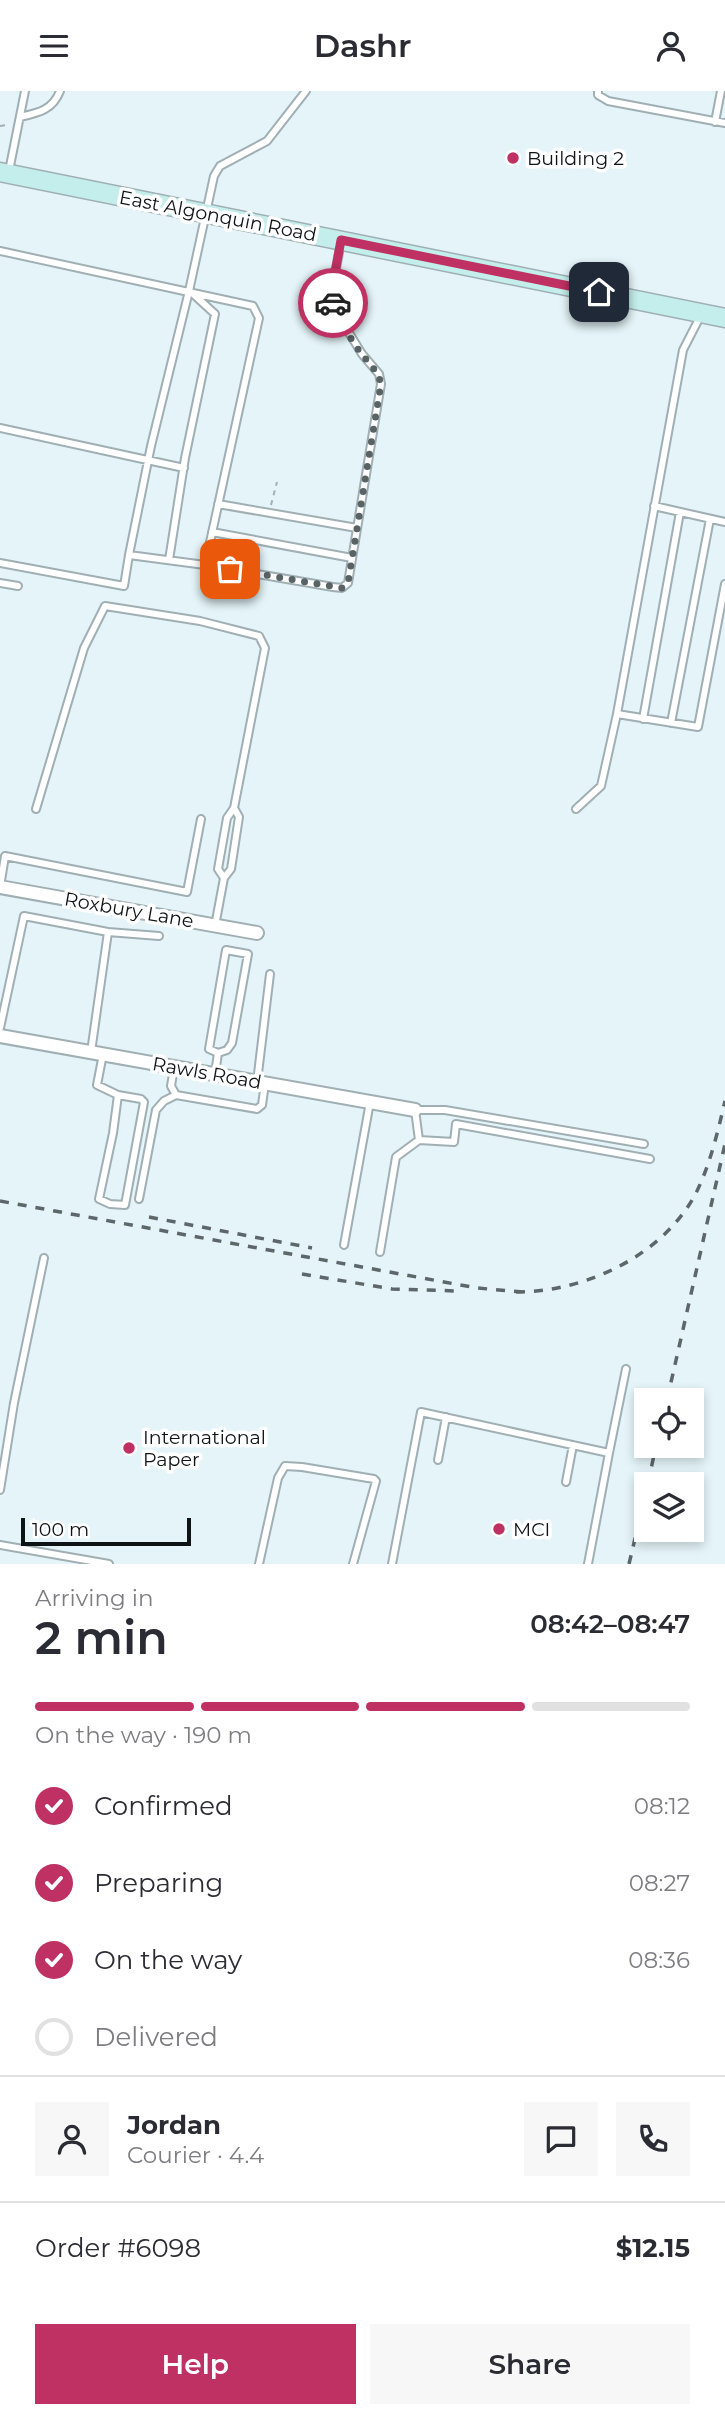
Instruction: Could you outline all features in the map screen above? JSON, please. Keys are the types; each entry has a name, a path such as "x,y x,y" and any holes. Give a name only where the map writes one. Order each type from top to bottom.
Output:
{"main road":[{"name":"East Algonquin Road","path":"4,172 725,318"}],"street":[{"name":"Roxbury Lane","path":"0,887 257,933"},
{"name":"Rawls Road","path":"0,1036 415,1110"}],"lane":[{"path":"4,172 25,91"},
{"path":"20,117 49,109 56,102 60,91"},
{"path":"0,563 124,586 148,461 214,176 220,166 267,141 306,91"},
{"path":"598,91 598,95 608,101 725,123"},
{"path":"715,122 720,91"},
{"path":"129,555 342,588 348,583 381,384 379,374 362,354 337,313 331,295 341,240"},
{"path":"0,251 253,306 259,318 205,565"},
{"path":"169,560 184,468 215,314 189,291"},
{"path":"576,809 601,786 617,714 683,350 702,313"},
{"path":"0,428 184,468"},
{"path":"218,504 357,528"},
{"path":"654,506 725,522"},
{"path":"643,719 680,512"},
{"path":"671,723 710,519"},
{"path":"212,532 352,558"},
{"path":"0,583 18,586"},
{"path":"617,714 698,727 725,584"},
{"path":"36,809 83,648 105,606 200,621 259,636 265,648 234,808 227,818 218,869 224,878"},
{"path":"215,926 224,878 231,869 239,817 234,808"},
{"path":"0,887 3,855 187,892 201,819"},
{"path":"0,1027 24,916 108,932 159,936"},
{"path":"108,932 97,1053 97,1085 118,1095 141,1099 144,1102 125,1205 110,1204 99,1199 118,1095"},
{"path":"226,950 248,954 232,1043 228,1050 218,1053 209,1049 226,950"},
{"path":"139,1199 156,1110 164,1101 176,1095 257,1109 262,1105 261,1082 270,974"},
{"path":"215,1074 218,1053"},
{"path":"174,1067 171,1086 176,1095"},
{"path":"344,1245 370,1102"},
{"path":"419,1140 415,1110 445,1110 645,1144"},
{"path":"380,1252 396,1157 419,1140 454,1142 456,1125 650,1159"},
{"path":"0,1490 14,1403 44,1258"},
{"path":"588,1564 626,1369"},
{"path":"392,1564 421,1412 608,1453"},
{"path":"438,1460 446,1417"},
{"path":"566,1482 573,1445"},
{"path":"259,1564 278,1478 285,1466 376,1481 353,1564"},
{"path":"0,1545 109,1564"}],"path":[{"path":"0,126 7,125"},
{"path":"270,508 276,482"}],"railway":[{"path":"516,1292 569,1285 595,1277 620,1266 664,1235 682,1215 696,1193 713,1148 725,1101"},
{"path":"670,1388 725,1144"},
{"path":"0,1201 477,1288 523,1292"},
{"path":"149,1217 312,1248"},
{"path":"302,1274 392,1289 457,1291"},
{"path":"650,1472 653,1458"},
{"path":"629,1564 634,1542"}],"way so far":[{"path":"230,569 342,588 348,583 381,384 379,374 362,354 333,303"}],"place":[{"name":"Building 2","path":"513,158"},
{"name":"International Paper","path":"129,1448"},
{"name":"MCI","path":"499,1529"}],"route":[{"path":"333,303 331,295 341,240 599,292"}]}
